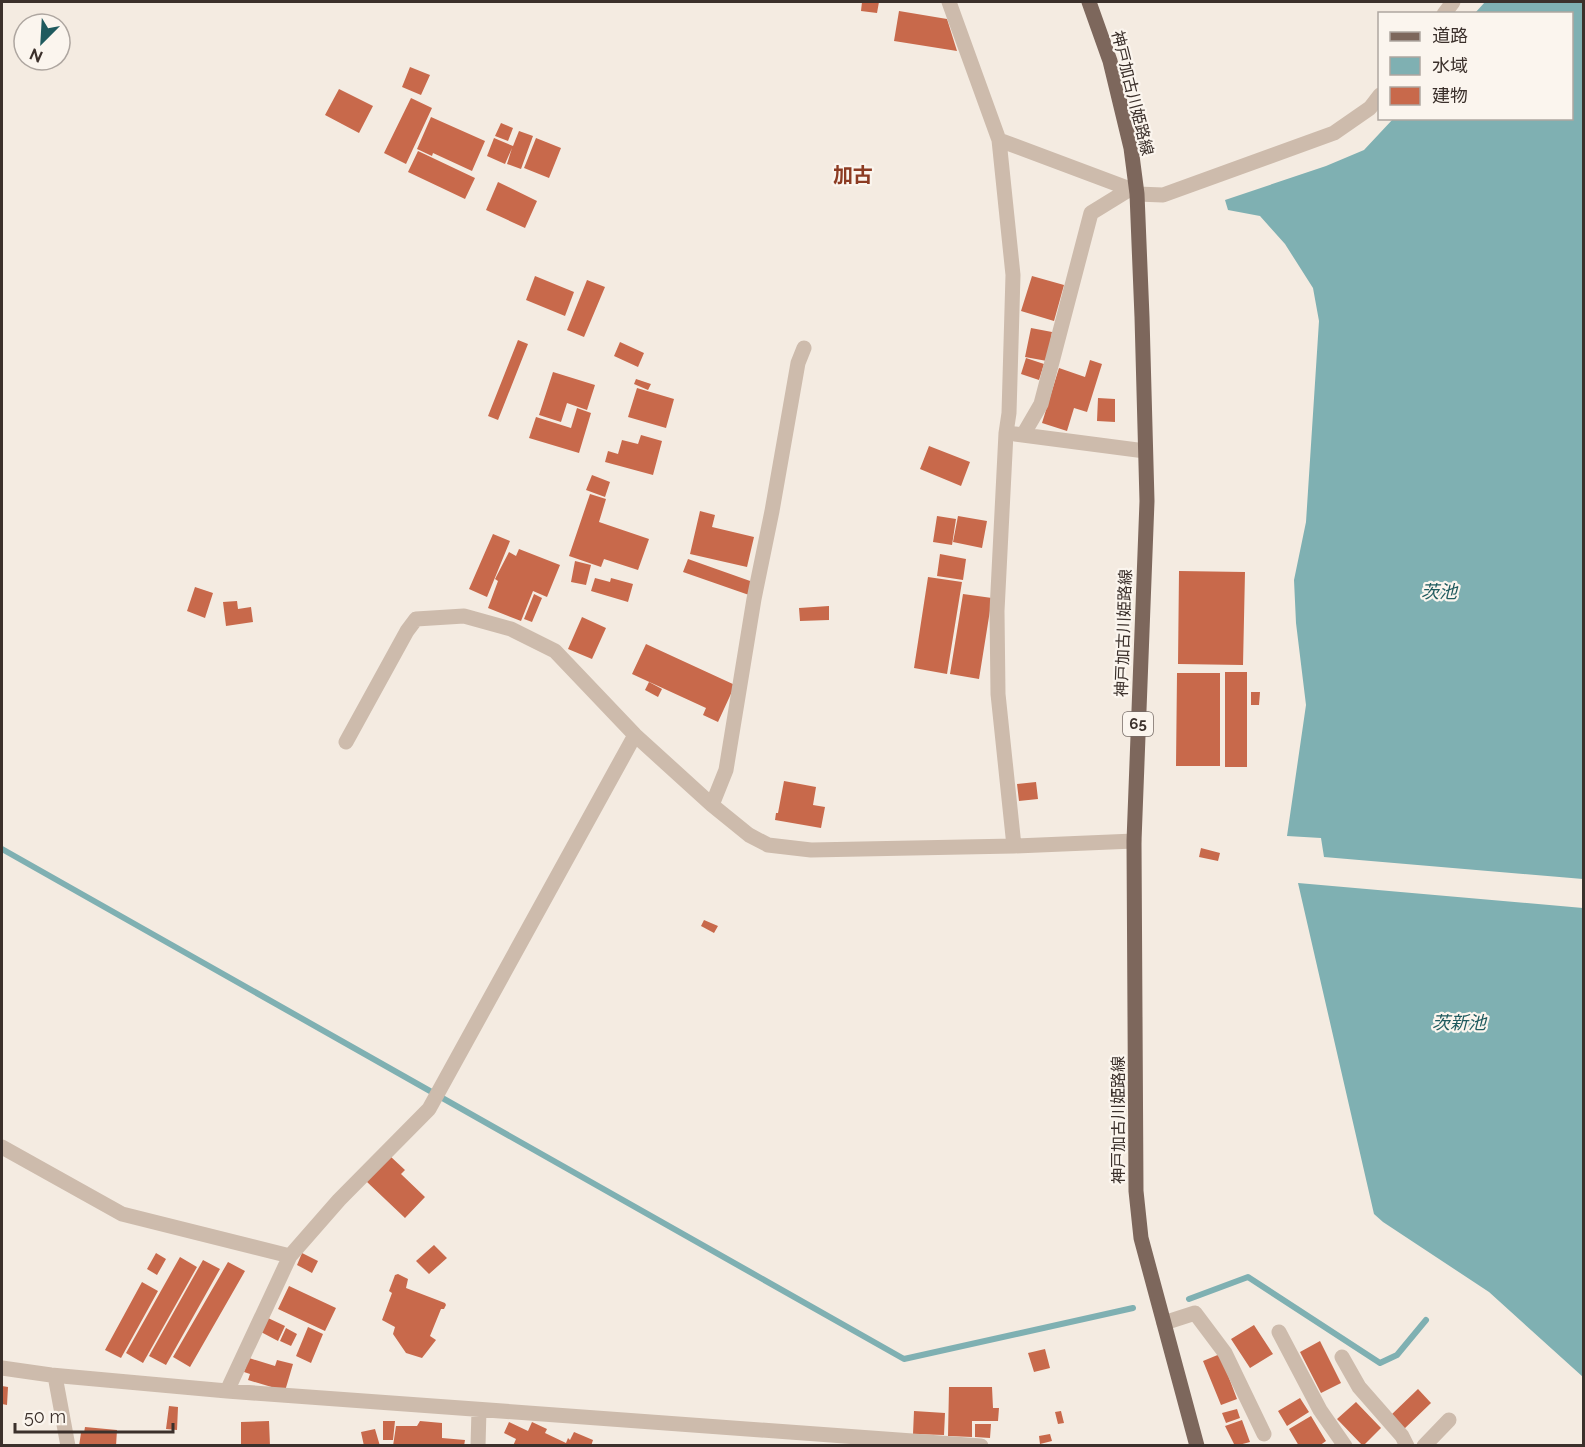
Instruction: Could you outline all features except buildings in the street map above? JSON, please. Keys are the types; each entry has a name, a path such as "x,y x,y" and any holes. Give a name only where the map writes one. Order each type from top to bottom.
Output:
{"main road":[{"name":"神戸加古川姫路線","path":"1089,2 1110,61 1131,148 1145,451 1146,501 1134,841 1136,1191 1141,1238 1197,1446"}],"street":[{"path":"950,2 999,140 1013,275 1009,413 997,612 998,683 1014,846"},
{"path":"999,140 1133,191 1162,195 1334,133 1370,108 1378,98"},
{"path":"1023,435 1041,404 1091,213 1133,191"},
{"path":"712,805 726,770 754,599 798,363 804,348"},
{"path":"1006,433 1145,451"},
{"path":"346,742 407,631 416,619 464,616 511,629 555,651 635,735 712,805 749,835 768,845 811,850 1134,841"},
{"path":"227,1391 290,1256 339,1200 429,1109 635,735"},
{"path":"2,1147 122,1214 290,1256"},
{"path":"1164,1323 1195,1313 1225,1353 1264,1434"},
{"path":"1278,1332 1320,1410 1345,1446"},
{"path":"1342,1357 1359,1388 1402,1436 1407,1446"},
{"path":"2,1368 56,1376 227,1391 892,1442 981,1446"},
{"path":"56,1376 68,1446"},
{"path":"478,1446 479,1410"},
{"path":"1424,1446 1449,1420"}],"water":[{"name":"茨池","path":"1485,2 1583,2 1583,879 1324,857 1321,838 1287,836 1306,705 1296,623 1294,580 1306,522 1319,321 1313,288 1285,244 1260,216 1228,210 1225,200 1326,166 1364,150 1392,120 1573,120 1573,12 1476,12"},
{"name":"茨新池","path":"1298,883 1583,908 1583,1377 1489,1292 1374,1214"}],"waterway":[{"path":"2,849 904,1359 1133,1308"},
{"path":"1189,1299 1248,1277 1380,1363 1397,1355 1426,1320"}],"district":[{"name":"加古","path":"853,175"}]}
